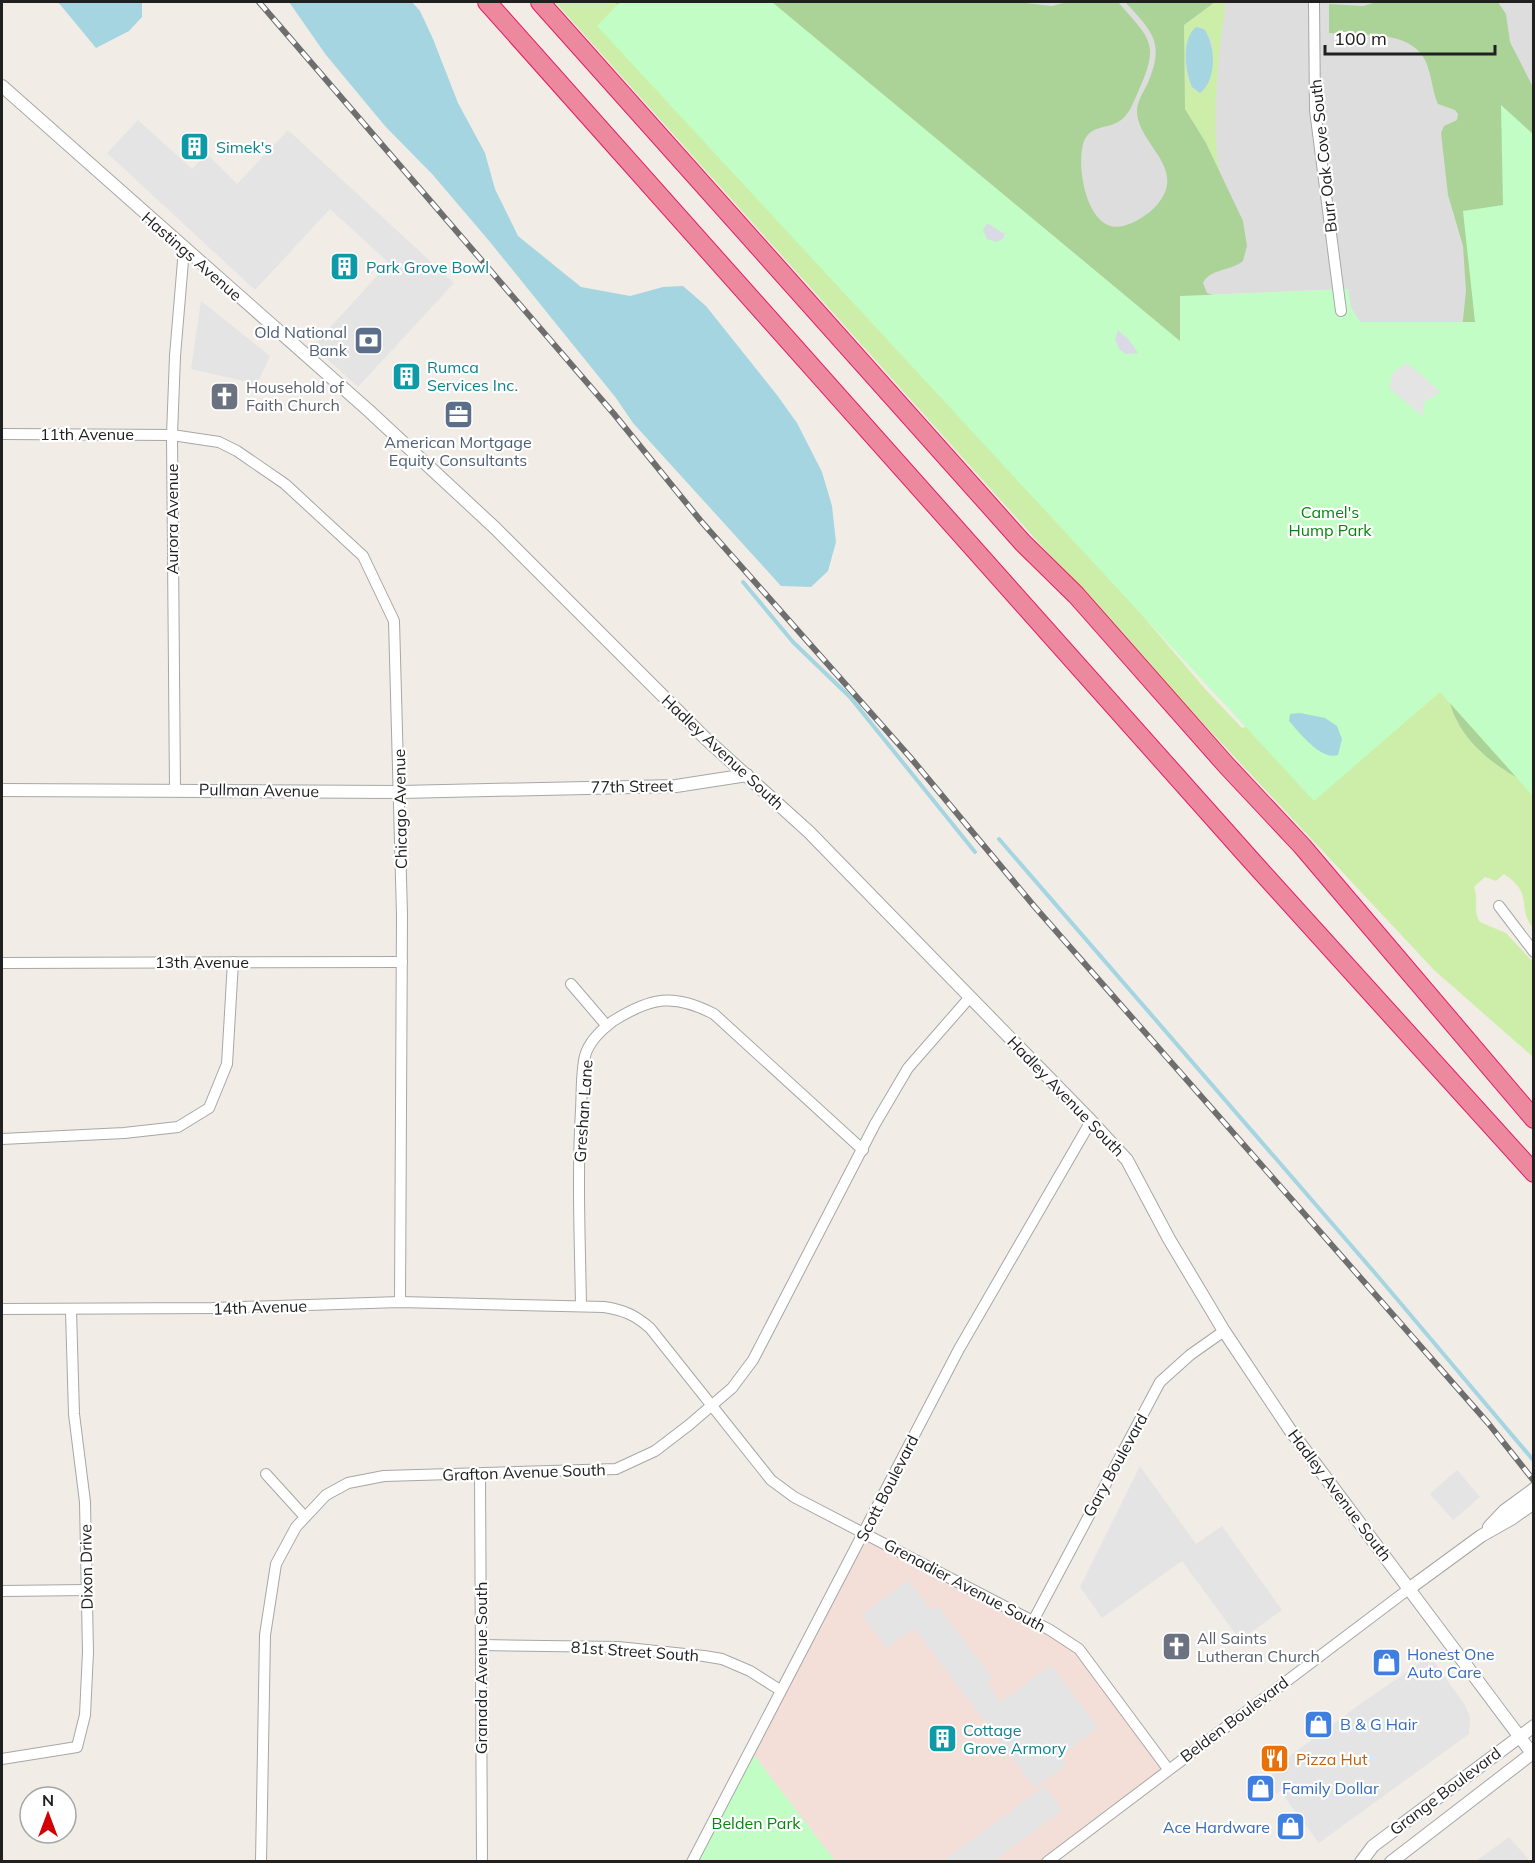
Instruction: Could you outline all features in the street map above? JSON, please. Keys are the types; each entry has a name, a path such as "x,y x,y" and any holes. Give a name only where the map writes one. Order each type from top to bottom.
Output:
{"highway":[{"path":"487,2 1250,859 1533,1173"},
{"path":"540,2 1023,543 1076,596 1227,766 1302,846 1533,1119"}],"street":[{"name":"Burr Oak Cove South","path":"1314,2 1315,110 1341,311"},
{"name":"Hastings Avenue","path":"2,86 368,410 516,549"},
{"name":"Aurora Avenue","path":"175,789 172,435 175,356 184,249"},
{"name":"11th Avenue","path":"2,434 172,435"},
{"name":"Chicago Avenue","path":"172,435 219,442 237,451 285,484 363,556 394,621 400,792 402,962 400,1302"},
{"name":"Hadley Avenue South","path":"516,549 747,775 809,832 1127,1160 1169,1239 1224,1331 1290,1430 1410,1588 1518,1737 1533,1754"},
{"name":"77th Street","path":"516,788 676,786 747,775"},
{"name":"Pullman Avenue","path":"2,790 175,789 400,792 516,788"},
{"path":"1499,906 1533,952"},
{"path":"2,1139 124,1133 178,1126 209,1108 227,1064 233,962"},
{"name":"13th Avenue","path":"2,963 402,962"},
{"path":"571,984 607,1026"},
{"name":"Grafton Avenue South","path":"261,1862 264,1659 270,1595 276,1564 305,1517 326,1495 348,1483 384,1476 616,1469 655,1451 732,1388 753,1360 908,1068 970,997"},
{"name":"Greshan Lane","path":"581,1306 578,1155 585,1056 592,1040 607,1026 637,1006 651,1001 692,1002 714,1014 863,1150"},
{"name":"Scott Boulevard","path":"692,1862 959,1349 1091,1121"},
{"name":"14th Avenue","path":"2,1309 71,1311 400,1302 581,1306"},
{"name":"Grenadier Avenue South","path":"581,1306 604,1307 634,1314 650,1328 771,1480 794,1497 1033,1621 1080,1649 1168,1769"},
{"name":"Dixon Drive","path":"2,1759 77,1747 85,1714 88,1652 85,1502 75,1414 71,1311"},
{"name":"Gary Boulevard","path":"1033,1621 1091,1508 1160,1382 1190,1355 1224,1331"},
{"path":"266,1474 305,1517"},
{"name":"Granada Avenue South","path":"480,1474 482,1862"},
{"name":"Belden Boulevard","path":"1481,1536 1504,1511 1533,1489"},
{"name":"Belden Boulevard","path":"1047,1862 1410,1588 1481,1536 1511,1520 1533,1503"},
{"path":"2,1590 87,1590"},
{"name":"81st Street South","path":"482,1645 618,1647 704,1656 722,1659 750,1671 780,1690"},
{"name":"Grange Boulevard","path":"1361,1862 1373,1846 1533,1726"},
{"name":"Grange Boulevard","path":"1391,1862 1533,1754"}],"shaded area":[{"path":"772,2 1533,2 1533,135 1475,322 1360,322 1351,308 1347,289 1181,296"},
{"path":"138,120 192,169 207,154 237,184 288,130 454,283 358,387 313,346 389,263 330,209 255,290 107,153"},
{"path":"987,223 1005,234 1003,239 996,242 987,239 983,230"},
{"path":"201,301 270,356 257,384 191,369"},
{"path":"1118,330 1138,353 1126,354 1120,350 1115,340"},
{"path":"1407,363 1441,392 1424,402 1422,416 1389,388 1393,372"},
{"path":"1140,1466 1196,1544 1222,1526 1282,1610 1240,1640 1182,1561 1102,1618 1080,1587"},
{"path":"1457,1470 1480,1497 1453,1520 1430,1494"},
{"path":"864,1532 1079,1649 1168,1769 1047,1861 835,1862 750,1750"},
{"path":"908,1580 931,1610 938,1606 993,1679 987,1684 1001,1702 1051,1665 1098,1727 1062,1755 1065,1766 1035,1788 914,1628 887,1648 862,1615"},
{"path":"1430,1656 1465,1705 1470,1717 1469,1734 1319,1843 1280,1791 1276,1794 1266,1779 1285,1765 1283,1761"},
{"path":"1044,1786 1062,1810 994,1861 943,1861"},
{"path":"1509,1837 1530,1861 1476,1861"}],"green space":[{"path":"555,2 614,2 627,10 1206,690 1242,728 1419,667 1450,703 1457,722 1481,750 1504,770 1534,786 1533,928 1528,920 1519,888 1504,874 1496,881 1485,877 1474,887 1476,913 1480,922 1506,933 1533,962 1533,1057 1434,970 1140,656"},
{"path":"614,2 1017,2 1052,6 1067,2 1118,2 1145,34 1149,43 1149,63 1125,116 1118,122 1095,130 1087,136 1084,141 1081,166 1092,209 1100,220 1111,226 1123,226 1141,218 1157,205 1165,191 1167,179 1159,156 1144,134 1137,110 1155,59 1154,39 1143,22 1125,2 1215,2 1184,25 1185,109 1206,143 1243,221 1247,246 1243,261 1210,275 1203,283 1207,293 1244,304 1213,373"},
{"name":"Camel's Hump Park","path":"620,2 772,2 1180,341 1180,296 1348,289 1351,308 1360,322 1475,322 1463,211 1503,205 1501,105 1534,135 1533,796 1440,692 1314,801 597,26"},
{"path":"1215,2 1226,2 1218,67 1216,118 1218,163 1222,181 1206,143 1185,109 1184,25","holes":["1196,27 1201,27 1210,39 1213,54 1208,83 1194,91 1188,76 1186,58 1192,34"]},
{"path":"1377,2 1498,2 1506,14 1510,42 1533,87 1533,786 1507,772 1482,753 1462,730 1450,703 1462,329 1466,291 1463,246 1448,195 1441,133 1444,126 1457,120 1458,114 1455,110 1438,104 1425,61 1414,47 1391,37 1329,33 1329,4 1363,6"},
{"name":"Belden Park","path":"750,1750 835,1861 692,1862"}],"water":[{"path":"58,2 142,2 142,17 129,31 96,48"},
{"path":"289,2 412,2 420,11 458,103 485,153 495,189 518,236 581,287 630,296 663,287 683,286 706,306 797,423 822,472 832,506 836,542 828,571 811,587 781,586 633,423 616,398 490,242 433,175 385,126 326,55"},
{"path":"1196,27 1204,29 1208,36 1213,62 1209,80 1200,93 1192,87 1186,65 1188,39"},
{"path":"1300,713 1325,718 1337,726 1342,739 1338,755 1331,756 1318,750 1298,732 1289,721 1290,714"}],"waterway":[{"path":"743,582 793,642 850,697 975,852"},
{"path":"999,839 1375,1273 1534,1461"}],"railway":[{"path":"259,2 614,414 700,520 910,757 1034,906 1488,1423 1534,1481"}],"place":[{"name":"Simek's","path":"195,147"},
{"name":"Park Grove Bowl","path":"345,267"},
{"name":"Old National Bank","path":"368,341"},
{"name":"Rumca Services Inc.","path":"406,376"},
{"name":"Household of Faith Church","path":"225,396"},
{"name":"American Mortgage Equity Consultants","path":"458,414"},
{"name":"All Saints Lutheran Church","path":"1176,1647"},
{"name":"Honest One Auto Care","path":"1386,1663"},
{"name":"B & G Hair","path":"1319,1724"},
{"name":"Cottage Grove Armory","path":"942,1739"},
{"name":"Pizza Hut","path":"1275,1759"},
{"name":"Family Dollar","path":"1261,1788"},
{"name":"Ace Hardware","path":"1291,1827"}]}
